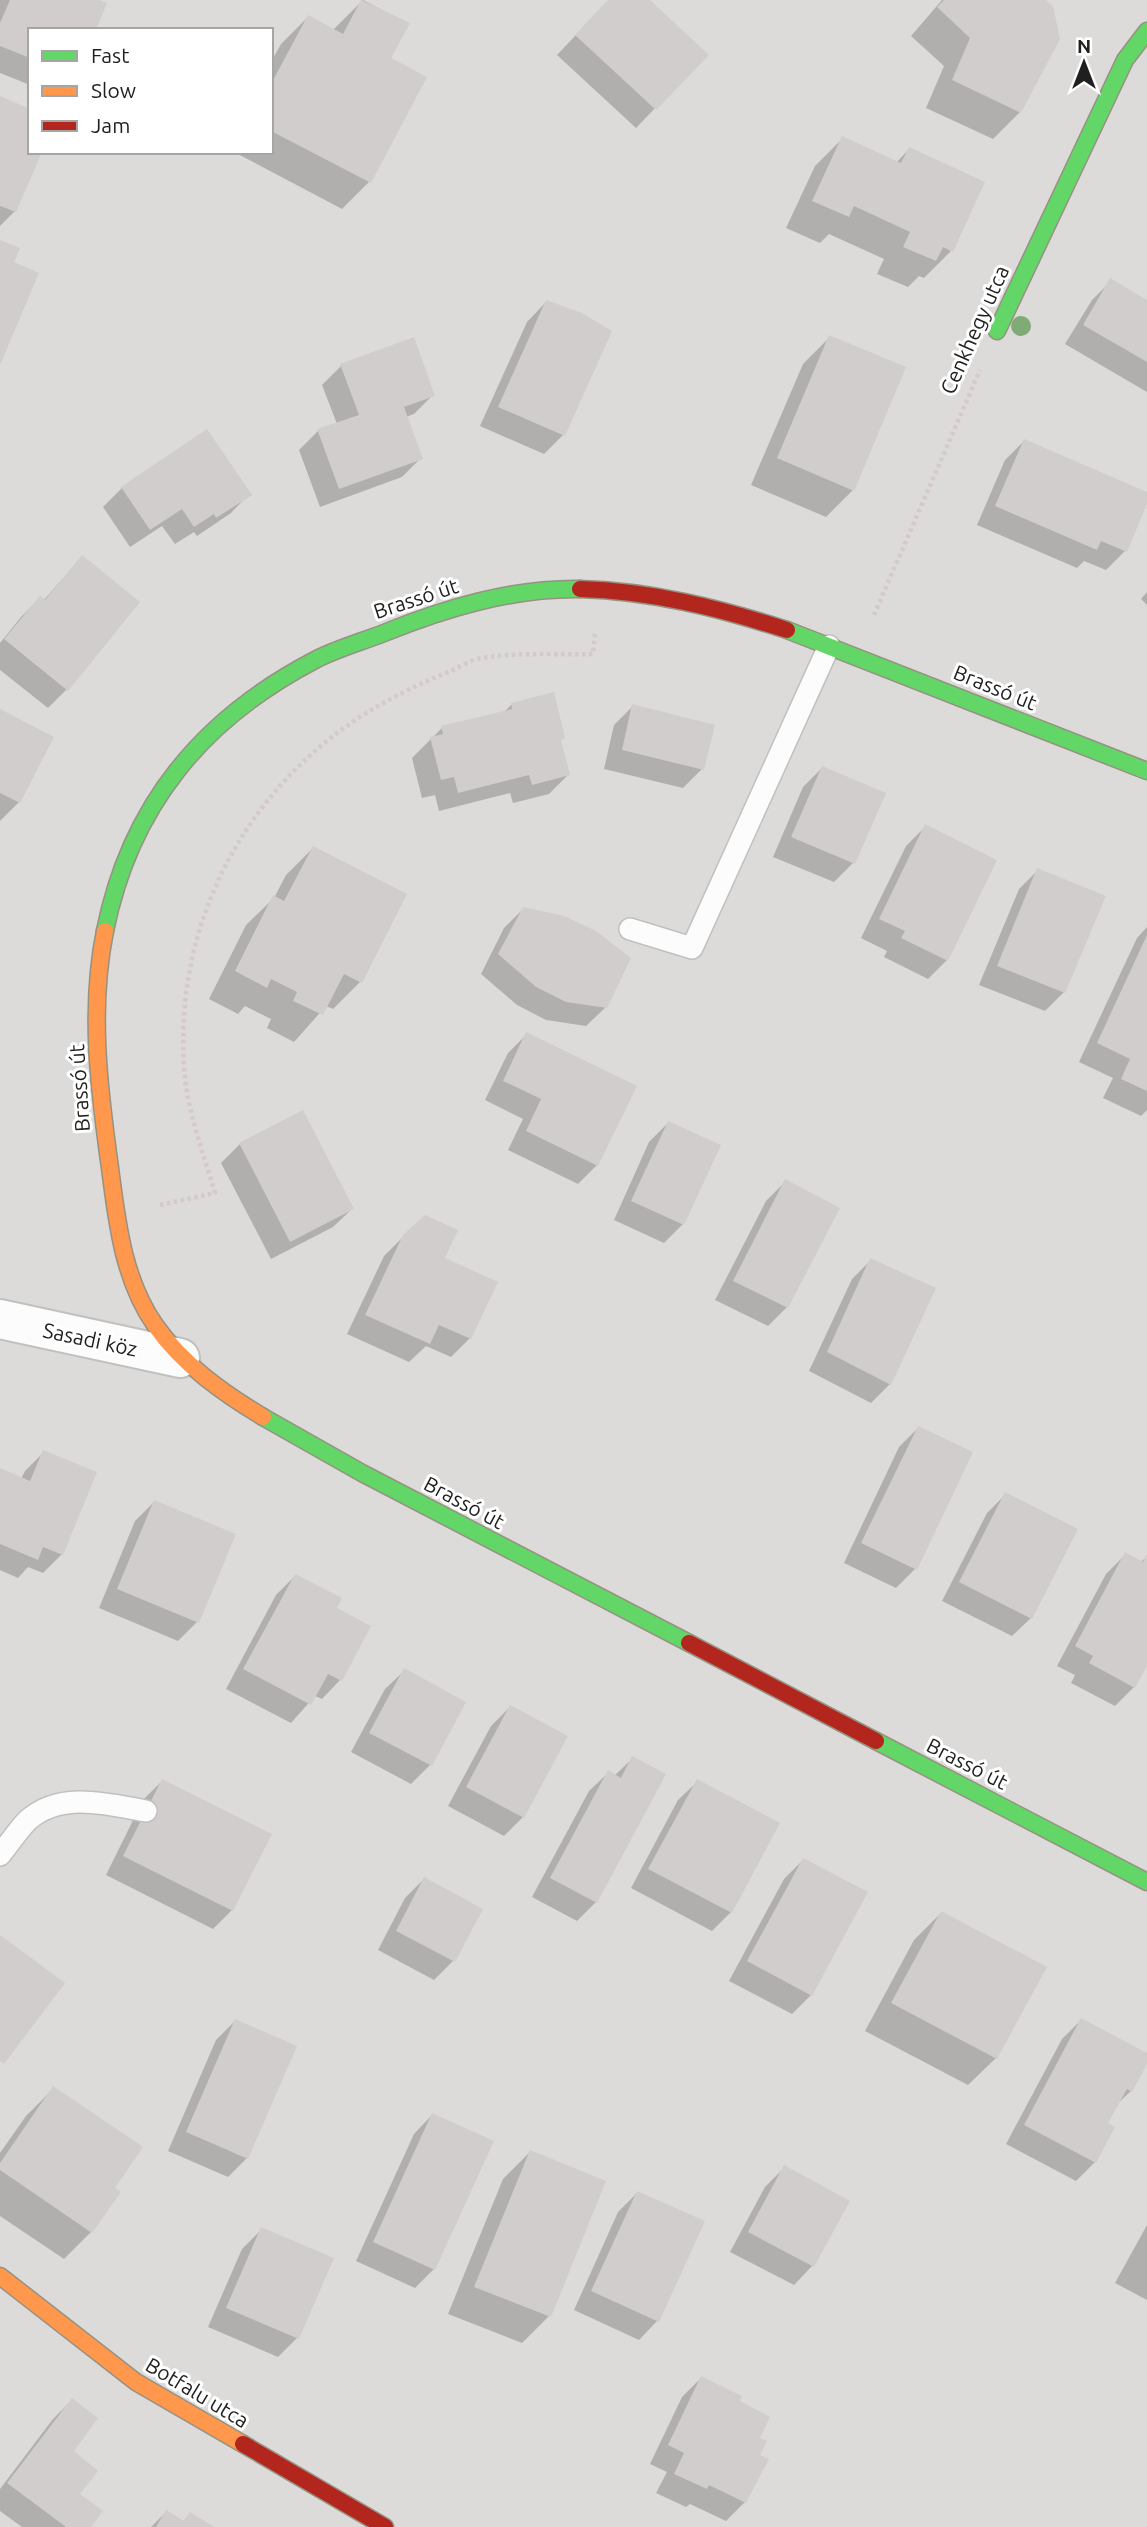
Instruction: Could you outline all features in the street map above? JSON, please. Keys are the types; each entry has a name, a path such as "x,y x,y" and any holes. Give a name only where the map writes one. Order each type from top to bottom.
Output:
{"street":[{"name":"Cenkhegy utca","path":"996,331 1125,61 1147,30"},
{"name":"Brassó út","path":"1147,771 856,655 681,600 620,590 558,589 494,595 386,630 290,670 213,728 185,755 150,802 120,862 102,940 96,1001 98,1100 127,1269 151,1320 180,1358 256,1413 362,1473 1147,1882"},
{"name":"Sasadi köz","path":"0,1319 180,1358"},
{"name":"Botfalu utca","path":"0,2276 135,2382 385,2527"}],"lane":[{"path":"630,929 692,948 829,646"},
{"path":"0,1855 29,1820 50,1806 85,1801 146,1811"}],"path":[{"name":"Cenkhegy utca","path":"856,655 996,331"},
{"path":"118,1214 215,1193 191,1109 184,1066 185,1003 196,940 207,900 225,862 293,772 344,727 397,694 480,658 593,654 595,631"}],"shaded area":[{"path":"0,0 1147,0 1147,2527 0,2527"}],"building":[{"path":"10,0 99,0 107,3 97,28 28,28 28,57 0,46 0,23"},
{"path":"361,0 410,23 391,58 427,77 371,183 273,132 273,80 308,15 343,34"},
{"path":"608,0 650,0 709,55 656,110 575,35"},
{"path":"944,0 1046,0 1053,6 1060,39 1021,113 952,80 970,38 937,7"},
{"path":"0,96 28,108 28,154 41,154 16,212 0,206"},
{"path":"842,136 901,163 909,147 985,182 953,252 943,247 936,261 903,247 910,232 854,206 849,217 812,201"},
{"path":"0,240 20,248 14,262 39,273 0,365"},
{"path":"1110,278 1147,300 1147,362 1083,325"},
{"path":"546,300 582,313 612,331 565,436 498,407"},
{"path":"829,335 906,367 854,491 777,458"},
{"path":"414,337 435,396 404,407 423,459 339,489 317,429 359,415 340,364"},
{"path":"207,429 252,495 216,518 214,514 194,527 182,509 150,530 121,487"},
{"path":"1024,439 1147,492 1147,504 1127,552 1101,541 1097,550 995,506"},
{"path":"82,555 140,602 68,691 4,639 40,596 45,600"},
{"path":"554,692 565,738 561,740 570,775 532,785 529,775 458,793 454,777 441,780 430,737 443,734 441,726 512,709 511,703"},
{"path":"632,704 715,725 704,770 622,750"},
{"path":"0,709 54,737 20,803 0,793"},
{"path":"822,766 886,793 855,864 791,837"},
{"path":"925,824 997,860 948,961 901,938 905,931 879,919"},
{"path":"313,846 407,894 362,983 344,974 323,1015 293,1001 297,992 271,979 267,988 235,971 273,895 284,901"},
{"path":"1037,868 1106,896 1065,993 997,966"},
{"path":"523,907 564,916 596,931 631,958 607,1008 566,1002 536,987 498,954"},
{"path":"1147,935 1147,1091 1121,1079 1130,1059 1097,1043"},
{"path":"526,1032 637,1086 598,1166 526,1131 541,1099 503,1081"},
{"path":"303,1110 354,1209 290,1242 239,1143"},
{"path":"668,1121 721,1145 684,1225 631,1201"},
{"path":"785,1179 840,1208 788,1308 733,1281"},
{"path":"425,1215 458,1230 445,1258 498,1282 471,1339 439,1325 430,1344 365,1315 403,1235"},
{"path":"870,1258 936,1288 891,1385 827,1352"},
{"path":"918,1426 973,1452 917,1570 861,1543"},
{"path":"43,1450 97,1472 63,1555 43,1547 38,1560 0,1544 0,1468 30,1481"},
{"path":"1005,1492 1078,1529 1032,1619 959,1582"},
{"path":"154,1500 236,1534 199,1623 117,1589"},
{"path":"1125,1552 1143,1562 1147,1554 1147,1666 1135,1688 1089,1663 1093,1656 1075,1646"},
{"path":"295,1574 342,1598 337,1608 371,1626 342,1681 328,1674 311,1705 243,1669"},
{"path":"404,1668 466,1702 432,1766 369,1733"},
{"path":"510,1705 568,1736 524,1818 466,1787"},
{"path":"632,1756 666,1774 597,1903 550,1878 608,1770 621,1778"},
{"path":"162,1779 272,1834 233,1911 123,1856"},
{"path":"697,1779 780,1823 732,1913 648,1869"},
{"path":"803,1858 868,1892 812,1996 747,1961"},
{"path":"424,1877 483,1909 455,1962 396,1931"},
{"path":"941,1911 1047,1967 997,2059 891,2003"},
{"path":"0,1935 65,1983 4,2064 0,2061"},
{"path":"1081,2018 1147,2053 1147,2064 1132,2092 1127,2089 1108,2123 1115,2127 1096,2163 1024,2125"},
{"path":"235,2019 297,2046 248,2159 186,2132"},
{"path":"53,2086 143,2147 115,2188 121,2192 92,2233 0,2170 0,2163"},
{"path":"432,2113 494,2141 435,2270 373,2242"},
{"path":"530,2150 606,2181 551,2317 474,2287"},
{"path":"784,2165 850,2201 814,2267 748,2232"},
{"path":"637,2191 705,2221 659,2322 591,2291"},
{"path":"261,2227 334,2258 299,2339 226,2308"},
{"path":"701,2376 742,2396 740,2401 770,2417 760,2438 767,2441 760,2455 769,2459 746,2503 709,2485 707,2489 674,2474 684,2453 668,2445"},
{"path":"72,2398 98,2418 74,2451 98,2471 80,2494 103,2511 91,2527 66,2527 7,2483"},
{"path":"166,2510 184,2521 190,2512 214,2527 156,2527"}],"traffic: fast":[{"path":"997,331 1125,60 1147,31"},
{"path":"105,931 132,844 153,806 177,771 205,739 275,683 323,656 431,615 504,596 580,589"},
{"path":"787,630 1147,771"},
{"path":"263,1417 362,1473 689,1643"},
{"path":"876,1741 1147,1882"}],"traffic: slow":[{"path":"105,931 97,990 99,1079 115,1209 123,1250 135,1289 155,1325 190,1365 218,1388 263,1417"},
{"path":"0,2276 136,2382 243,2444"}],"traffic: jam":[{"path":"580,589 633,593 685,602 787,630"},
{"path":"689,1643 876,1741"},
{"path":"243,2444 385,2527"}]}
